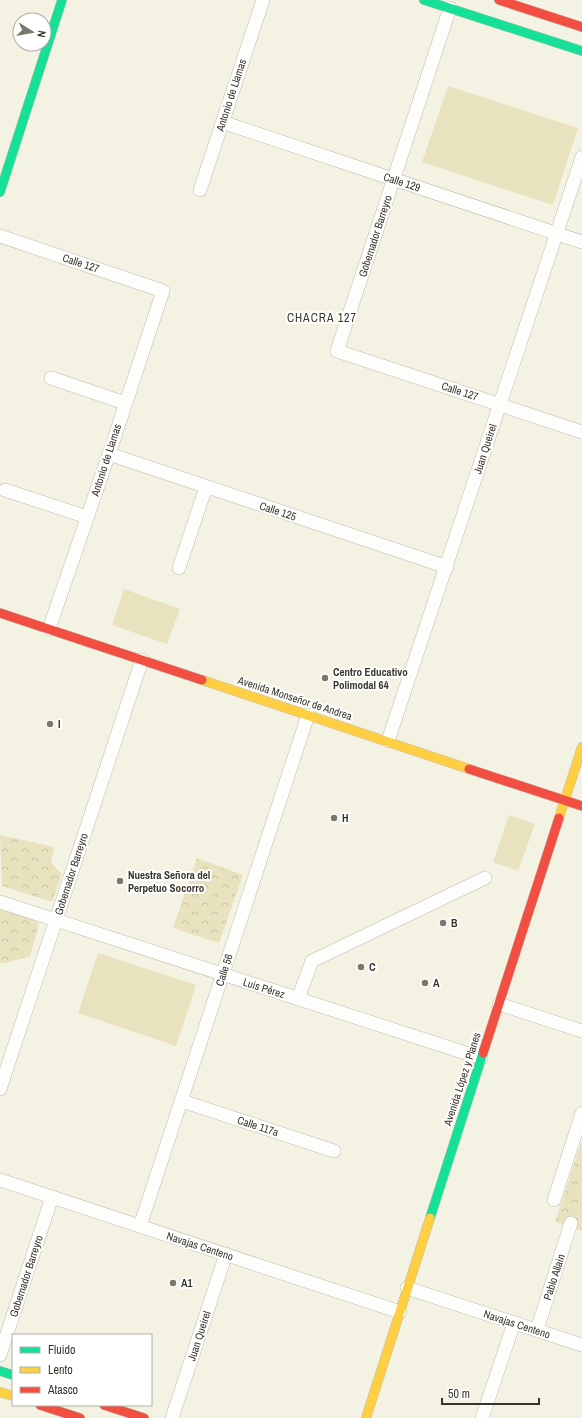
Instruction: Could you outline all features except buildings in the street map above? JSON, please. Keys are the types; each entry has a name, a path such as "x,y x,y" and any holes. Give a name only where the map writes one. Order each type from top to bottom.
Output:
{"main road":[{"path":"0,192 62,0"},
{"path":"424,0 582,51"},
{"path":"500,0 582,27"},
{"name":"Avenida Monseñor de Andrea","path":"0,613 582,806"},
{"name":"Avenida López y Planes","path":"366,1418 582,747"},
{"path":"0,1371 12,1375"},
{"path":"0,1392 12,1396"},
{"path":"43,1406 80,1418"},
{"path":"107,1406 144,1418"}],"street":[{"name":"Antonio de Llamas","path":"200,190 263,0"},
{"name":"Gobernador Barreyro","path":"337,351 450,8"},
{"name":"Calle 129","path":"222,122 582,242"},
{"name":"Juan Queirel","path":"388,741 582,157"},
{"name":"Calle 127","path":"0,236 163,290"},
{"name":"Antonio de Llamas","path":"49,629 163,290"},
{"name":"Calle 127","path":"337,351 582,432"},
{"path":"51,378 125,403"},
{"name":"Calle 125","path":"109,454 447,567"},
{"path":"179,568 206,487"},
{"path":"5,490 87,517"},
{"name":"Gobernador Barreyro","path":"0,1089 142,660"},
{"name":"Calle 56","path":"140,1226 308,715"},
{"path":"298,999 312,961 485,878"},
{"name":"Luis Pérez","path":"0,902 482,1058"},
{"path":"499,1004 582,1031"},
{"name":"Calle 117a","path":"182,1101 334,1151"},
{"path":"554,1200 582,1113"},
{"name":"Navajas Centeno","path":"0,1180 400,1312"},
{"name":"Gobernador Barreyro","path":"0,1355 52,1197"},
{"name":"Pablo Allain","path":"537,1330 571,1224"},
{"name":"Juan Queirel","path":"172,1418 226,1254"},
{"name":"Navajas Centeno","path":"407,1288 582,1345"},
{"path":"482,1418 514,1322"}],"green space":[{"path":"448,86 578,128 553,205 422,162"},
{"path":"124,589 180,609 167,644 112,625"},
{"path":"509,815 535,824 518,871 493,862"},
{"path":"0,835 54,847 51,863 62,874 52,902 2,886"},
{"path":"197,858 243,875 219,943 173,928"},
{"path":"0,909 36,918 39,925 30,956 0,963"},
{"path":"98,953 196,985 176,1046 78,1013"},
{"path":"582,1140 582,1231 555,1222"}],"traffic: fast":[{"path":"0,192 62,0"},
{"path":"424,0 582,51"},
{"path":"430,1218 483,1053"},
{"path":"0,1371 12,1375"}],"traffic: slow":[{"path":"202,680 469,769"},
{"path":"559,818 582,747"},
{"path":"366,1418 430,1218"},
{"path":"0,1392 12,1396"}],"traffic: jam":[{"path":"499,0 582,27"},
{"path":"0,613 202,680"},
{"path":"469,769 582,806"},
{"path":"483,1053 559,818"},
{"path":"43,1406 80,1418"},
{"path":"107,1406 144,1418"}],"place":[{"name":"Centro Educativo Polimodal 64","path":"325,678"},
{"name":"I","path":"50,724"},
{"name":"H","path":"334,818"},
{"name":"Nuestra Señora del Perpetuo Socorro","path":"120,881"},
{"name":"B","path":"443,923"},
{"name":"C","path":"361,967"},
{"name":"A","path":"425,983"},
{"name":"A1","path":"173,1283"}],"district":[{"name":"CHACRA 127","path":"322,318"}]}
